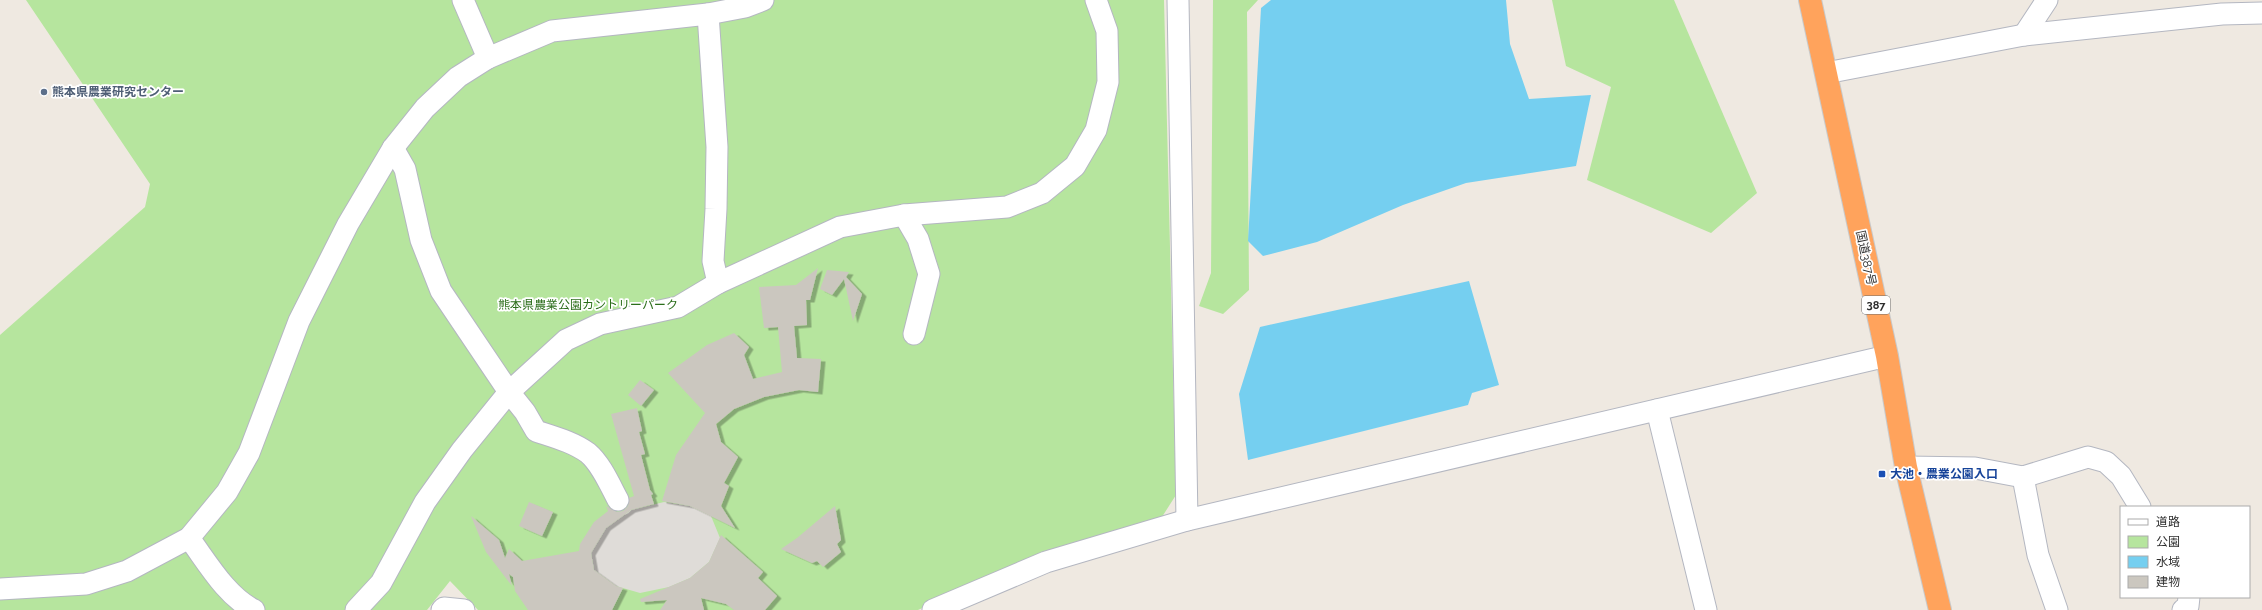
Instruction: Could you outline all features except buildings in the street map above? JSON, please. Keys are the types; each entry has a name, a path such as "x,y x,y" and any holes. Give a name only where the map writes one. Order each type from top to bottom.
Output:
{"highway":[{"name":"国道387号","path":"1810,0 1887,356 1906,467 1940,610"}],"street":[{"path":"463,0 488,58"},
{"path":"0,589 86,584 127,571 189,538 227,492 249,453 299,321 348,224 393,148 425,108 458,77 488,58 552,31 612,23 708,14 744,7 764,0"},
{"path":"356,610 381,583 425,502 462,450 509,392 566,340 600,324 678,307 718,283 840,227 904,215 1007,208 1042,192 1075,166 1096,130 1108,82 1107,31 1096,0"},
{"path":"1178,0 1187,520"},
{"path":"2024,35 2046,0"},
{"path":"1826,73 2024,35 2222,14 2262,13"},
{"path":"708,14 717,148 713,261 718,283"},
{"path":"393,148 405,169 420,240 441,291 509,392 525,412 536,432 563,440 588,454 605,476 618,500"},
{"path":"904,215 918,239 929,274 914,334"},
{"path":"934,610 1046,562 1187,520 1887,356"},
{"path":"1657,410 1706,610"},
{"path":"1906,467 1975,468 2023,477 2088,457 2106,462 2121,476 2139,506"},
{"path":"2023,477 2038,555 2057,610"},
{"path":"189,538 217,577 245,606 254,610"},
{"path":"2183,610 2188,606 2188,598"},
{"path":"442,610 444,608 464,610"}],"green space":[{"name":"熊本県農業公園カントリーパーク","path":"26,0 1164,0 1176,495 1160,520 1041,553 918,610 478,610 450,581 427,610 0,610 0,335 145,207 150,184"},
{"path":"1213,0 1258,0 1247,12 1249,290 1223,314 1199,306 1211,273"},
{"path":"1552,0 1674,0 1757,193 1711,233 1587,180 1611,87 1566,66"}],"shaded area":[{"path":"664,502 690,506 711,516 720,538 709,562 690,578 669,587 640,593 616,586 594,570 591,553 606,528 631,510"}],"water":[{"path":"1271,0 1506,0 1510,44 1529,99 1591,95 1576,166 1466,183 1403,205 1317,242 1263,256 1248,241 1261,8"},
{"path":"1469,281 1499,385 1472,393 1468,405 1248,460 1239,394 1260,327"}],"place":[{"name":"熊本県農業研究センター","path":"44,92"},
{"name":"大池・農業公園入口","path":"1882,474"}]}
